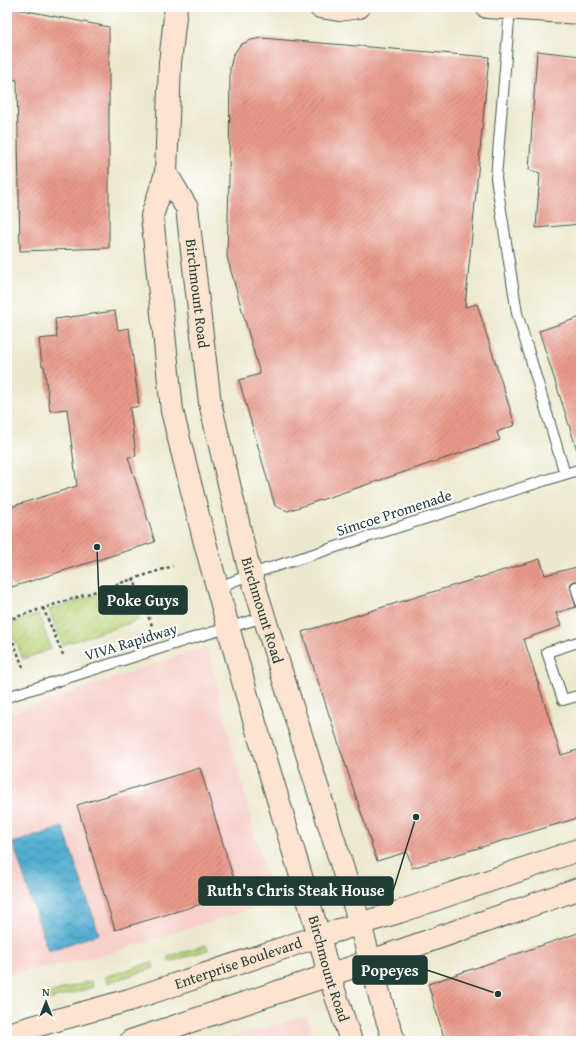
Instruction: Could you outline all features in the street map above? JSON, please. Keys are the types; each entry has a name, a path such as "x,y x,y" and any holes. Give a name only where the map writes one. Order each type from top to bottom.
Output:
{"main road":[{"name":"Birchmount Road","path":"176,7 170,63 166,173 152,216 172,411 217,588 249,704 320,936 329,974 351,1041"},
{"path":"320,7 340,10 359,7"},
{"path":"487,7 581,13"},
{"name":"Birchmount Road","path":"166,173 187,208 210,403 251,574 360,924 394,1041"},
{"name":"Enterprise Boulevard","path":"7,1034 129,1000 581,849"},
{"path":"131,1041 371,961 581,888"}],"lane":[{"path":"510,8 496,178 517,313 565,474"},
{"name":"Simcoe Promenade","path":"217,588 251,574 581,469"},
{"path":"576,587 581,603"},
{"name":"VIVA Rapidway","path":"7,696 264,617"},
{"path":"581,641 547,652 563,700 581,694"}],"path":[{"path":"7,620 173,566"},
{"path":"133,578 153,628"},
{"path":"43,608 64,657"},
{"path":"7,625 24,670"}],"shaded area":[{"path":"206,646 273,902 104,955 7,975 7,715"},
{"path":"306,1016 316,1041 216,1041"}],"green space":[{"path":"128,584 139,620 62,645 49,610"},
{"path":"39,614 51,649 23,659 9,624"},
{"path":"206,945 208,950 169,962 168,957"},
{"path":"152,962 154,968 107,983 105,977"},
{"path":"91,981 93,987 45,1001 43,995"}],"water":[{"path":"63,827 99,934 48,951 13,843"}],"building":[{"path":"7,7 109,27 109,248 20,251 17,80 7,79"},
{"path":"261,38 489,57 465,307 477,304 515,425 497,432 500,440 288,511 275,506 239,380 260,374 227,257 230,68 233,55 240,45 251,40"},
{"path":"537,51 581,56 581,224 536,228 540,173 529,170"},
{"path":"115,311 118,330 129,328 139,406 130,408 136,456 128,457 155,542 12,587 7,572 7,508 77,486 67,409 50,411 39,339 57,337 55,319"},
{"path":"581,317 581,449 577,450 539,331"},
{"path":"540,559 545,575 581,566 581,583 574,581 570,586 576,607 556,613 561,626 524,639 561,755 581,749 581,817 412,868 407,852 377,861 302,632"},
{"path":"200,768 238,893 115,930 77,805"},
{"path":"581,932 581,1041 445,1041 428,984"}],"place":[{"name":"Poke Guys","path":"97,547"},
{"name":"Ruth's Chris Steak House","path":"416,817"},
{"name":"Popeyes","path":"498,994"}]}
